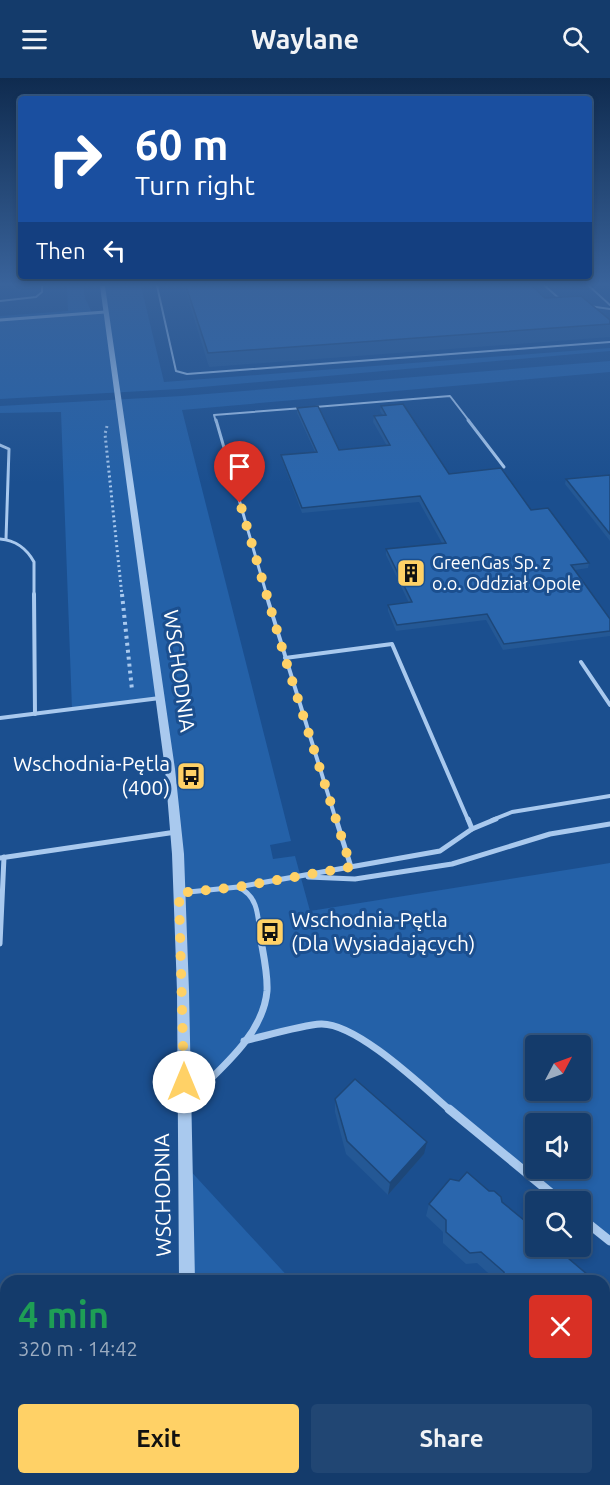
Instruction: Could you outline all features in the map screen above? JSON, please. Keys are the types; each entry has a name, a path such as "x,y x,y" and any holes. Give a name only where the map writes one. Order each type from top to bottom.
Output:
{"street":[{"name":"WSCHODNIA","path":"111,352 160,698 176,832 187,1275"},
{"path":"184,1105 244,1041 262,1011 267,990 260,935"},
{"path":"244,1041 322,1024 346,1030 370,1045 549,1191"},
{"path":"591,1225 610,1241"}],"lane":[{"path":"172,352 176,371 187,374 482,352"},
{"path":"351,867 285,658 214,415 450,396 504,467"},
{"path":"0,445 9,449 6,539"},
{"path":"0,539 6,539 26,550 34,562 35,714"},
{"path":"285,658 392,644 472,829"},
{"path":"581,662 610,705"},
{"path":"0,718 160,698"},
{"path":"179,893 238,887 440,851 472,829 512,812 610,796"},
{"path":"300,877 355,879 452,864 550,834 610,824"},
{"path":"0,944 2,858 176,832"},
{"path":"238,887 247,891 253,898 260,935"}],"path":[{"path":"108,423 105,434 133,702"}],"shaded area":[{"path":"0,352 157,352 164,382 562,352 603,352 179,389 0,399"},
{"path":"610,361 610,372 182,410 291,841 270,845 273,859 295,856 310,911 610,863 610,1241 591,1225 591,1191 550,1191 535,1179 591,1179 591,1113 525,1113 525,1171 371,1045 322,1024 244,1041 184,1105 183,991 160,699 72,709 61,412 0,413 0,406 182,396"},
{"path":"185,1165 286,1275 187,1275"}],"building":[{"path":"403,404 449,474 501,468 531,510 548,508 589,563 571,565 610,619 610,631 504,644 487,614 397,625 388,605 412,602 386,549 446,543 420,496 302,508 281,455 317,452 297,408 318,406 339,450 390,445 374,416 386,415 381,406"},
{"path":"610,475 610,534 566,479"},
{"path":"355,1079 427,1142 390,1183 347,1141 335,1099"},
{"path":"467,1172 489,1191 494,1191 501,1197 502,1202 525,1221 525,1257 567,1257 588,1275 504,1275 504,1272 481,1252 470,1253 446,1232 446,1220 429,1204 450,1179 459,1181"}],"place":[{"name":"GreenGas Sp. z o.o. Oddział Opole","path":"411,573"},
{"name":"Wschodnia-Pętla (400)","path":"191,776"},
{"name":"Wschodnia-Pętla (Dla Wysiadających)","path":"270,932"}],"route":[{"path":"184,1082 179,893 238,887 351,867 285,658 240,503"}]}
